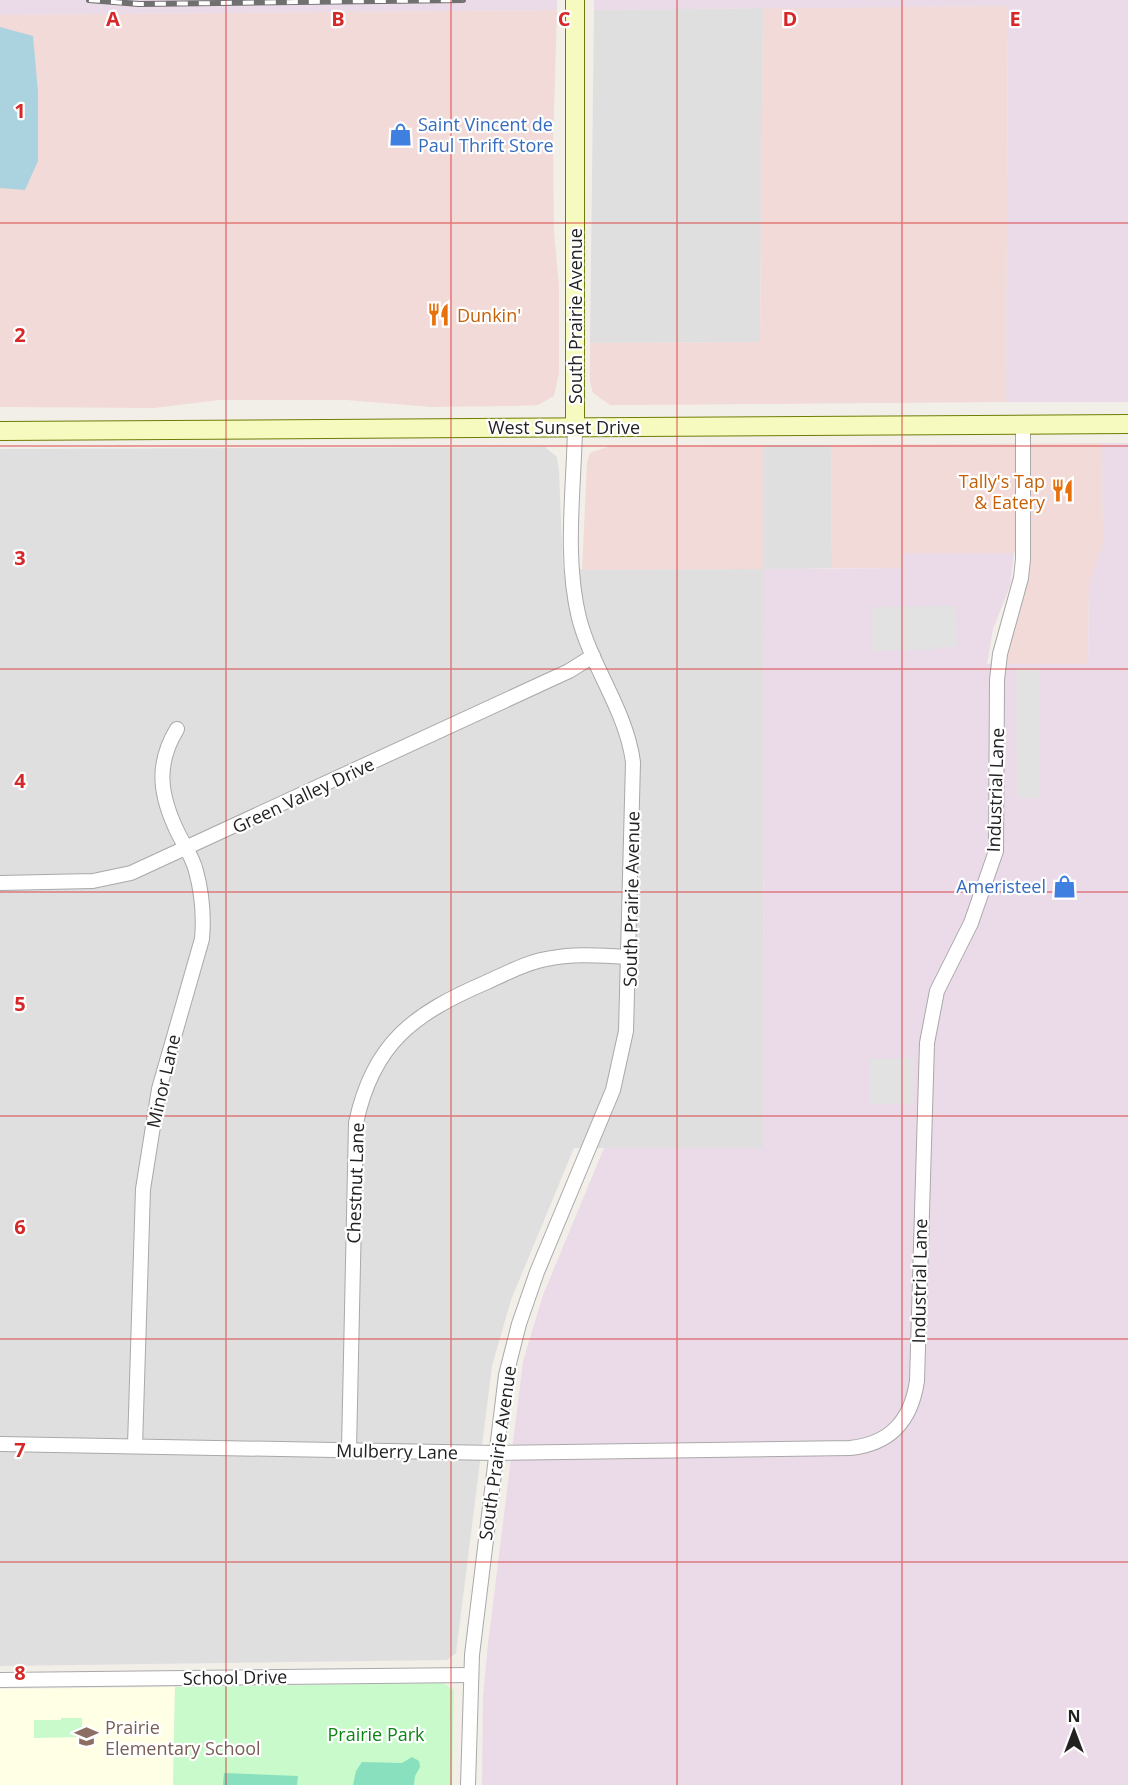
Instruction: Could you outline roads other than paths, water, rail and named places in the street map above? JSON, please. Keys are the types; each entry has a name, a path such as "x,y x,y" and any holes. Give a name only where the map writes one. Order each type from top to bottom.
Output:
{"main road":[{"name":"South Prairie Avenue","path":"575,0 575,427"},
{"name":"West Sunset Drive","path":"0,431 1128,424"}],"street":[{"name":"Industrial Lane","path":"897,1429 911,1408 917,1382 923,1131 927,1043 931,1013 944,974 982,897 996,851 997,680 1000,654 1023,560 1023,424"},
{"name":"South Prairie Avenue","path":"468,1785 471,1675 495,1453 506,1375 519,1324 537,1272 607,1107 619,1070 626,1031 630,957 633,762 631,744 621,715 593,656 579,616 572,565 575,427"},
{"name":"Green Valley Drive","path":"0,883 73,883 113,878 186,849 569,671 593,656"},
{"name":"Minor Lane","path":"135,1446 139,1239 144,1178 159,1089 203,929 204,909 196,869 177,830 161,775 166,747 177,729"},
{"name":"Chestnut Lane","path":"349,1450 356,1123 370,1077 379,1061 399,1035 423,1014 451,998 511,972 550,958 630,957"},
{"name":"Mulberry Lane","path":"0,1444 495,1453 850,1448 876,1443 897,1429"},
{"name":"School Drive","path":"0,1680 471,1675"}],"water":[{"path":"0,27 33,36 38,92 38,161 25,190 0,188"}],"railway":[{"path":"89,0 139,4 463,0"}],"place":[{"name":"Saint Vincent de Paul Thrift Store","path":"400,134"},
{"name":"Dunkin'","path":"439,315"},
{"name":"Tally's Tap & Eatery","path":"1063,491"},
{"name":"Ameristeel","path":"1064,886"},
{"name":"Prairie Elementary School","path":"87,1737"}],"park label":[{"name":"Prairie Park","path":"376,1734"}]}
